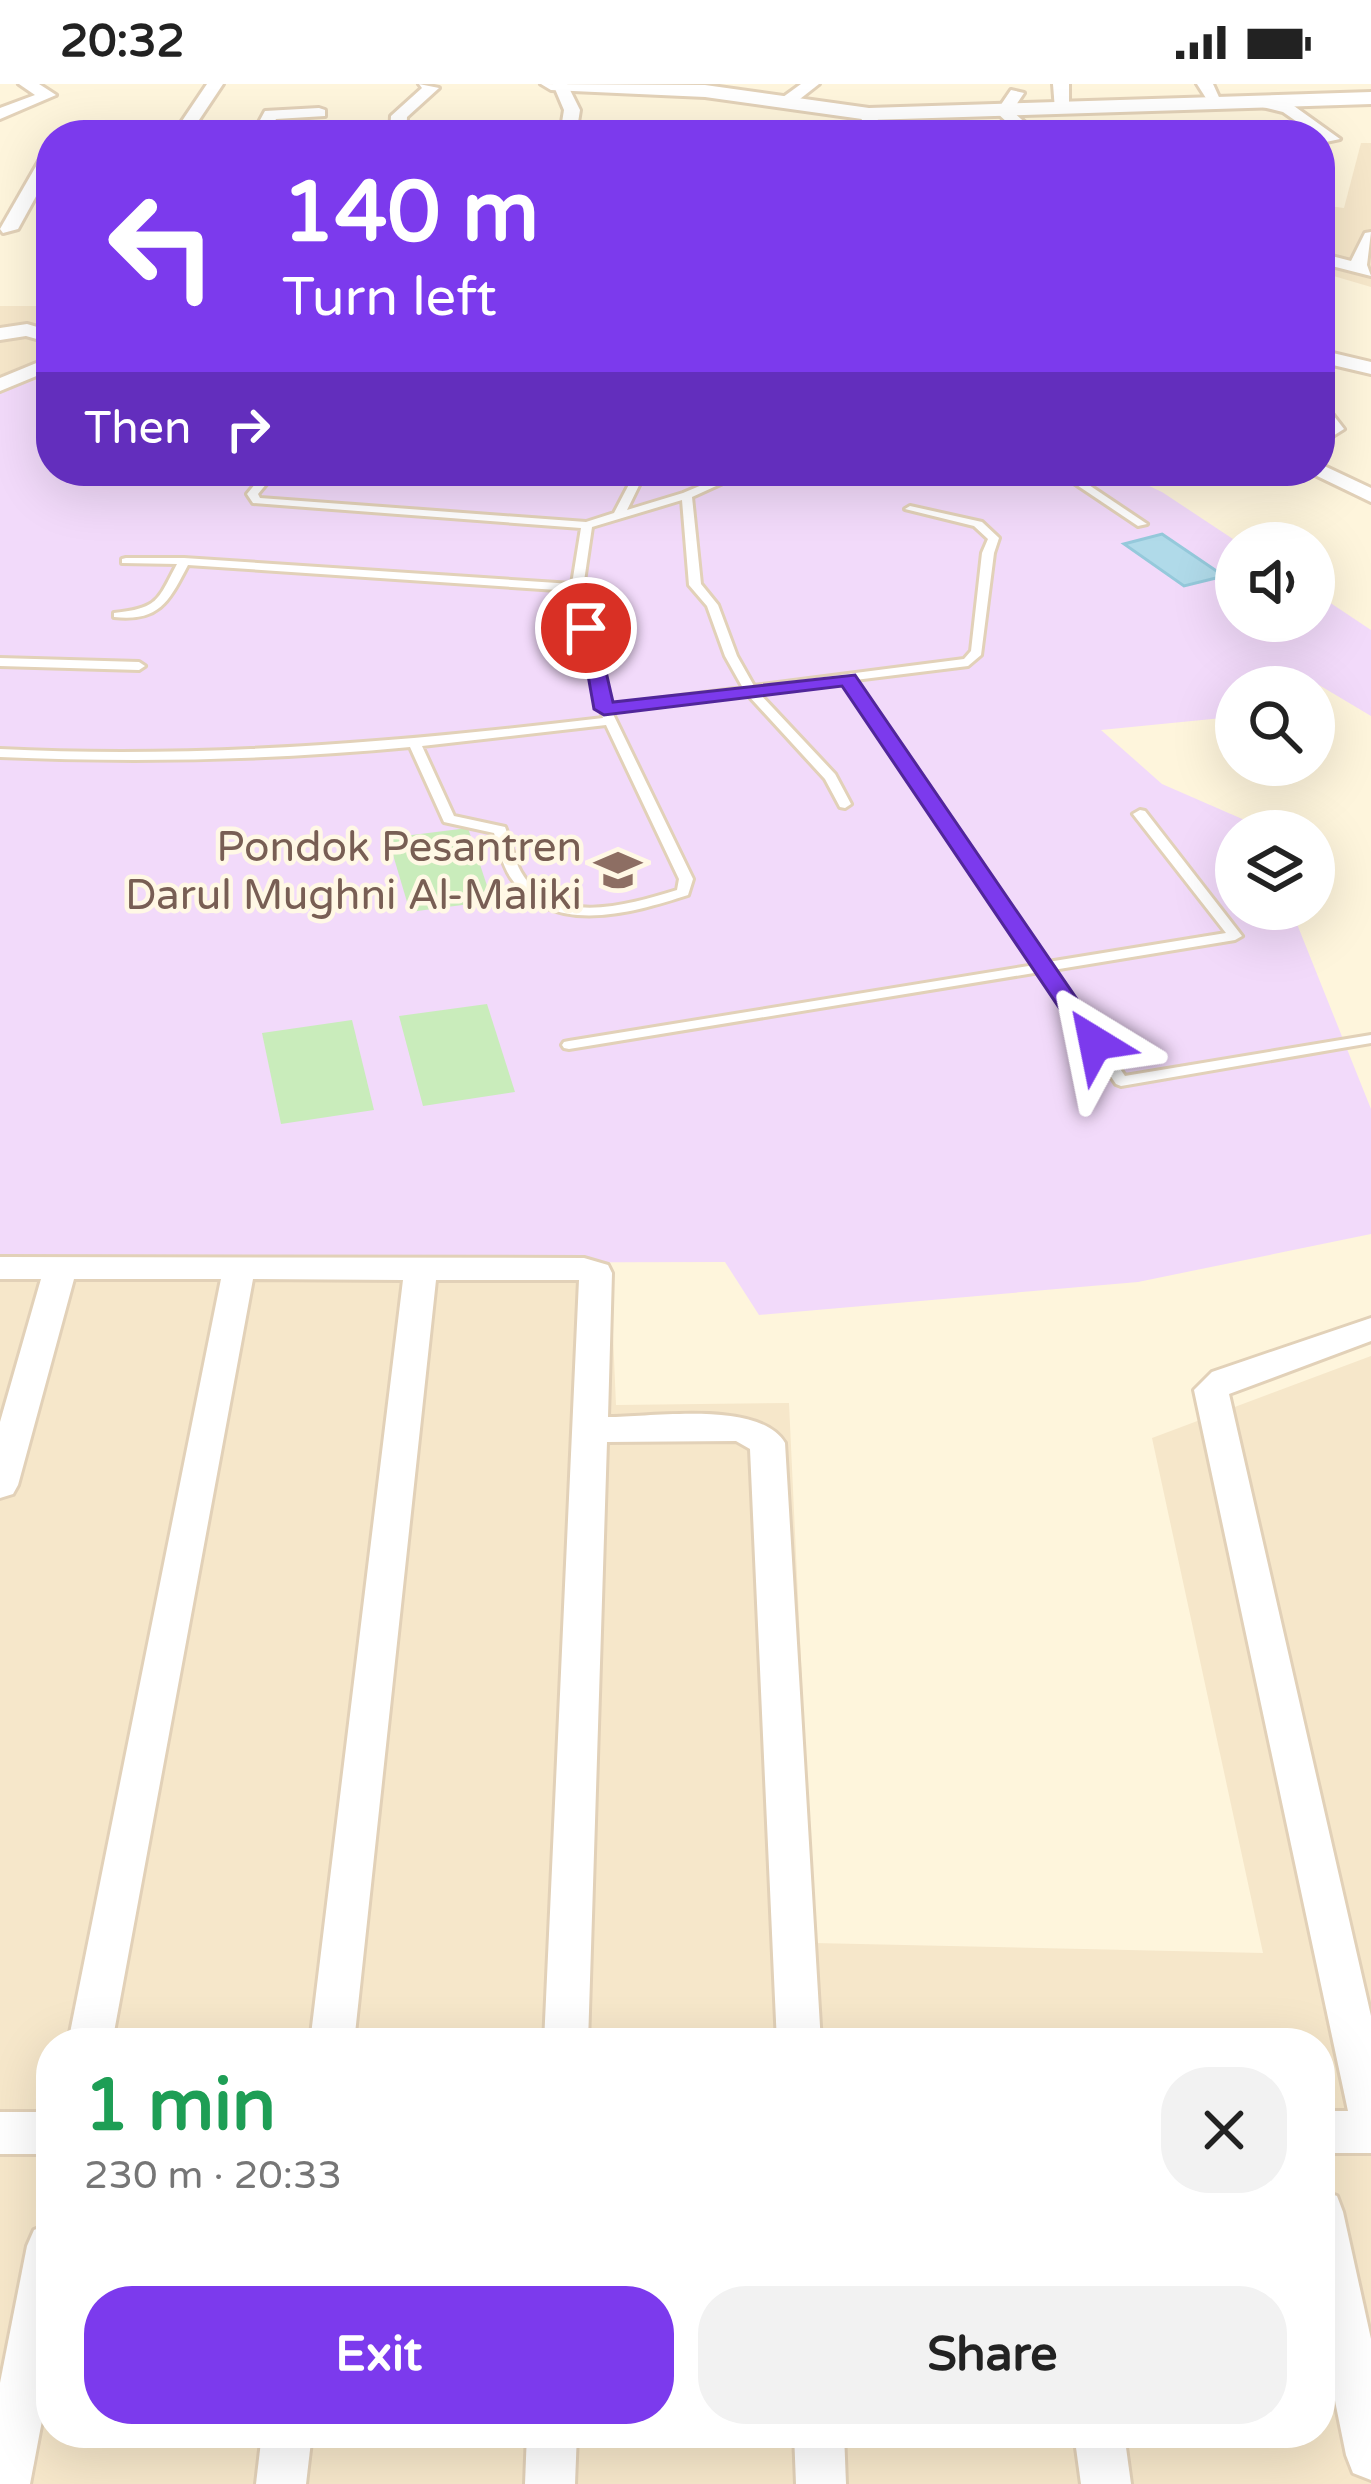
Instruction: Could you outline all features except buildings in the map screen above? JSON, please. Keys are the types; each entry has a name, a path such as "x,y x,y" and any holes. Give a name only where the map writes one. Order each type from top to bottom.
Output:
{"street":[{"path":"0,114 48,95 27,84"},
{"path":"191,120 214,84"},
{"path":"400,120 426,97 431,88 427,84"},
{"path":"555,84 677,88 785,103 854,120"},
{"path":"555,84 572,110 570,120"},
{"path":"785,103 811,84"},
{"path":"1061,84 1063,110"},
{"path":"1255,101 1287,92 1371,98"},
{"path":"895,120 1010,102 1063,110 1211,93 1288,109 1304,120"},
{"path":"1010,102 1021,120"},
{"path":"268,120 271,114 319,113"},
{"path":"9,229 36,181"},
{"path":"1364,269 1371,237"},
{"path":"0,334 36,333"},
{"path":"1335,360 1371,368"},
{"path":"0,385 36,369"},
{"path":"1335,478 1371,496"},
{"path":"0,1268 584,1269 596,1273 567,2028"},
{"path":"0,1485 60,1269"},
{"path":"93,2028 239,1269"},
{"path":"334,2028 421,1270"},
{"path":"1371,1330 1224,1380 1211,1390 1371,2115"},
{"path":"589,1430 742,1428 766,1443 799,2028"},
{"path":"1335,2132 1371,2132"},
{"path":"0,2133 36,2133"},
{"path":"1335,2283 1371,2455"},
{"path":"5,2484 36,2324"},
{"path":"281,2484 285,2448"},
{"path":"550,2484 551,2448"},
{"path":"820,2448 821,2484"},
{"path":"1101,2448 1106,2484"}],"lane":[{"path":"259,486 252,494 256,502 586,525 708,486"},
{"path":"620,514 634,486"},
{"path":"1084,486 1142,524"},
{"path":"687,495 695,585 712,605 751,692 830,777 845,804"},
{"path":"0,753 202,757 415,745 968,662 977,652 994,538 978,524 910,509"},
{"path":"415,745 449,819 500,830 517,876 539,900 559,909 596,912 683,892 686,879 608,715 577,588 586,525"},
{"path":"126,561 577,588"},
{"path":"118,615 142,616 158,608 184,561"},
{"path":"0,662 139,666"},
{"path":"848,679 1121,1081 1371,1039"},
{"path":"569,1046 1235,937 1141,814"}],"shaded area":[{"path":"1361,143 1371,143 1371,287 1335,276 1335,207 1344,208"},
{"path":"0,306 36,306 36,380 0,390"},
{"name":"Pondok Pesantren Darul Mughni Al-Maliki","path":"36,380 36,486 1149,486 1215,527 1215,642 1335,642 1335,606 1371,630 1371,716 1335,695 1335,666 1215,666 1215,719 1101,730 1162,784 1222,810 1215,810 1215,930 1299,930 1371,1109 1371,1234 1138,1282 759,1315 725,1262 0,1264 0,390"},
{"path":"0,1264 610,1265 616,1405 789,1403 814,1943 1263,1953 1152,1438 1371,1356 1371,2484 0,2484"}],"green space":[{"path":"468,828 492,901 410,912 388,838"},
{"path":"487,1004 515,1092 423,1106 399,1016"},
{"path":"352,1020 374,1110 281,1124 262,1033"}],"water":[{"path":"1162,534 1215,570 1215,578 1184,586 1124,544"}],"place":[{"name":"Pondok Pesantren Darul Mughni Al-Maliki","path":"618,870"}],"route":[{"path":"586,628 604,709 848,679 1095,1043"}]}
